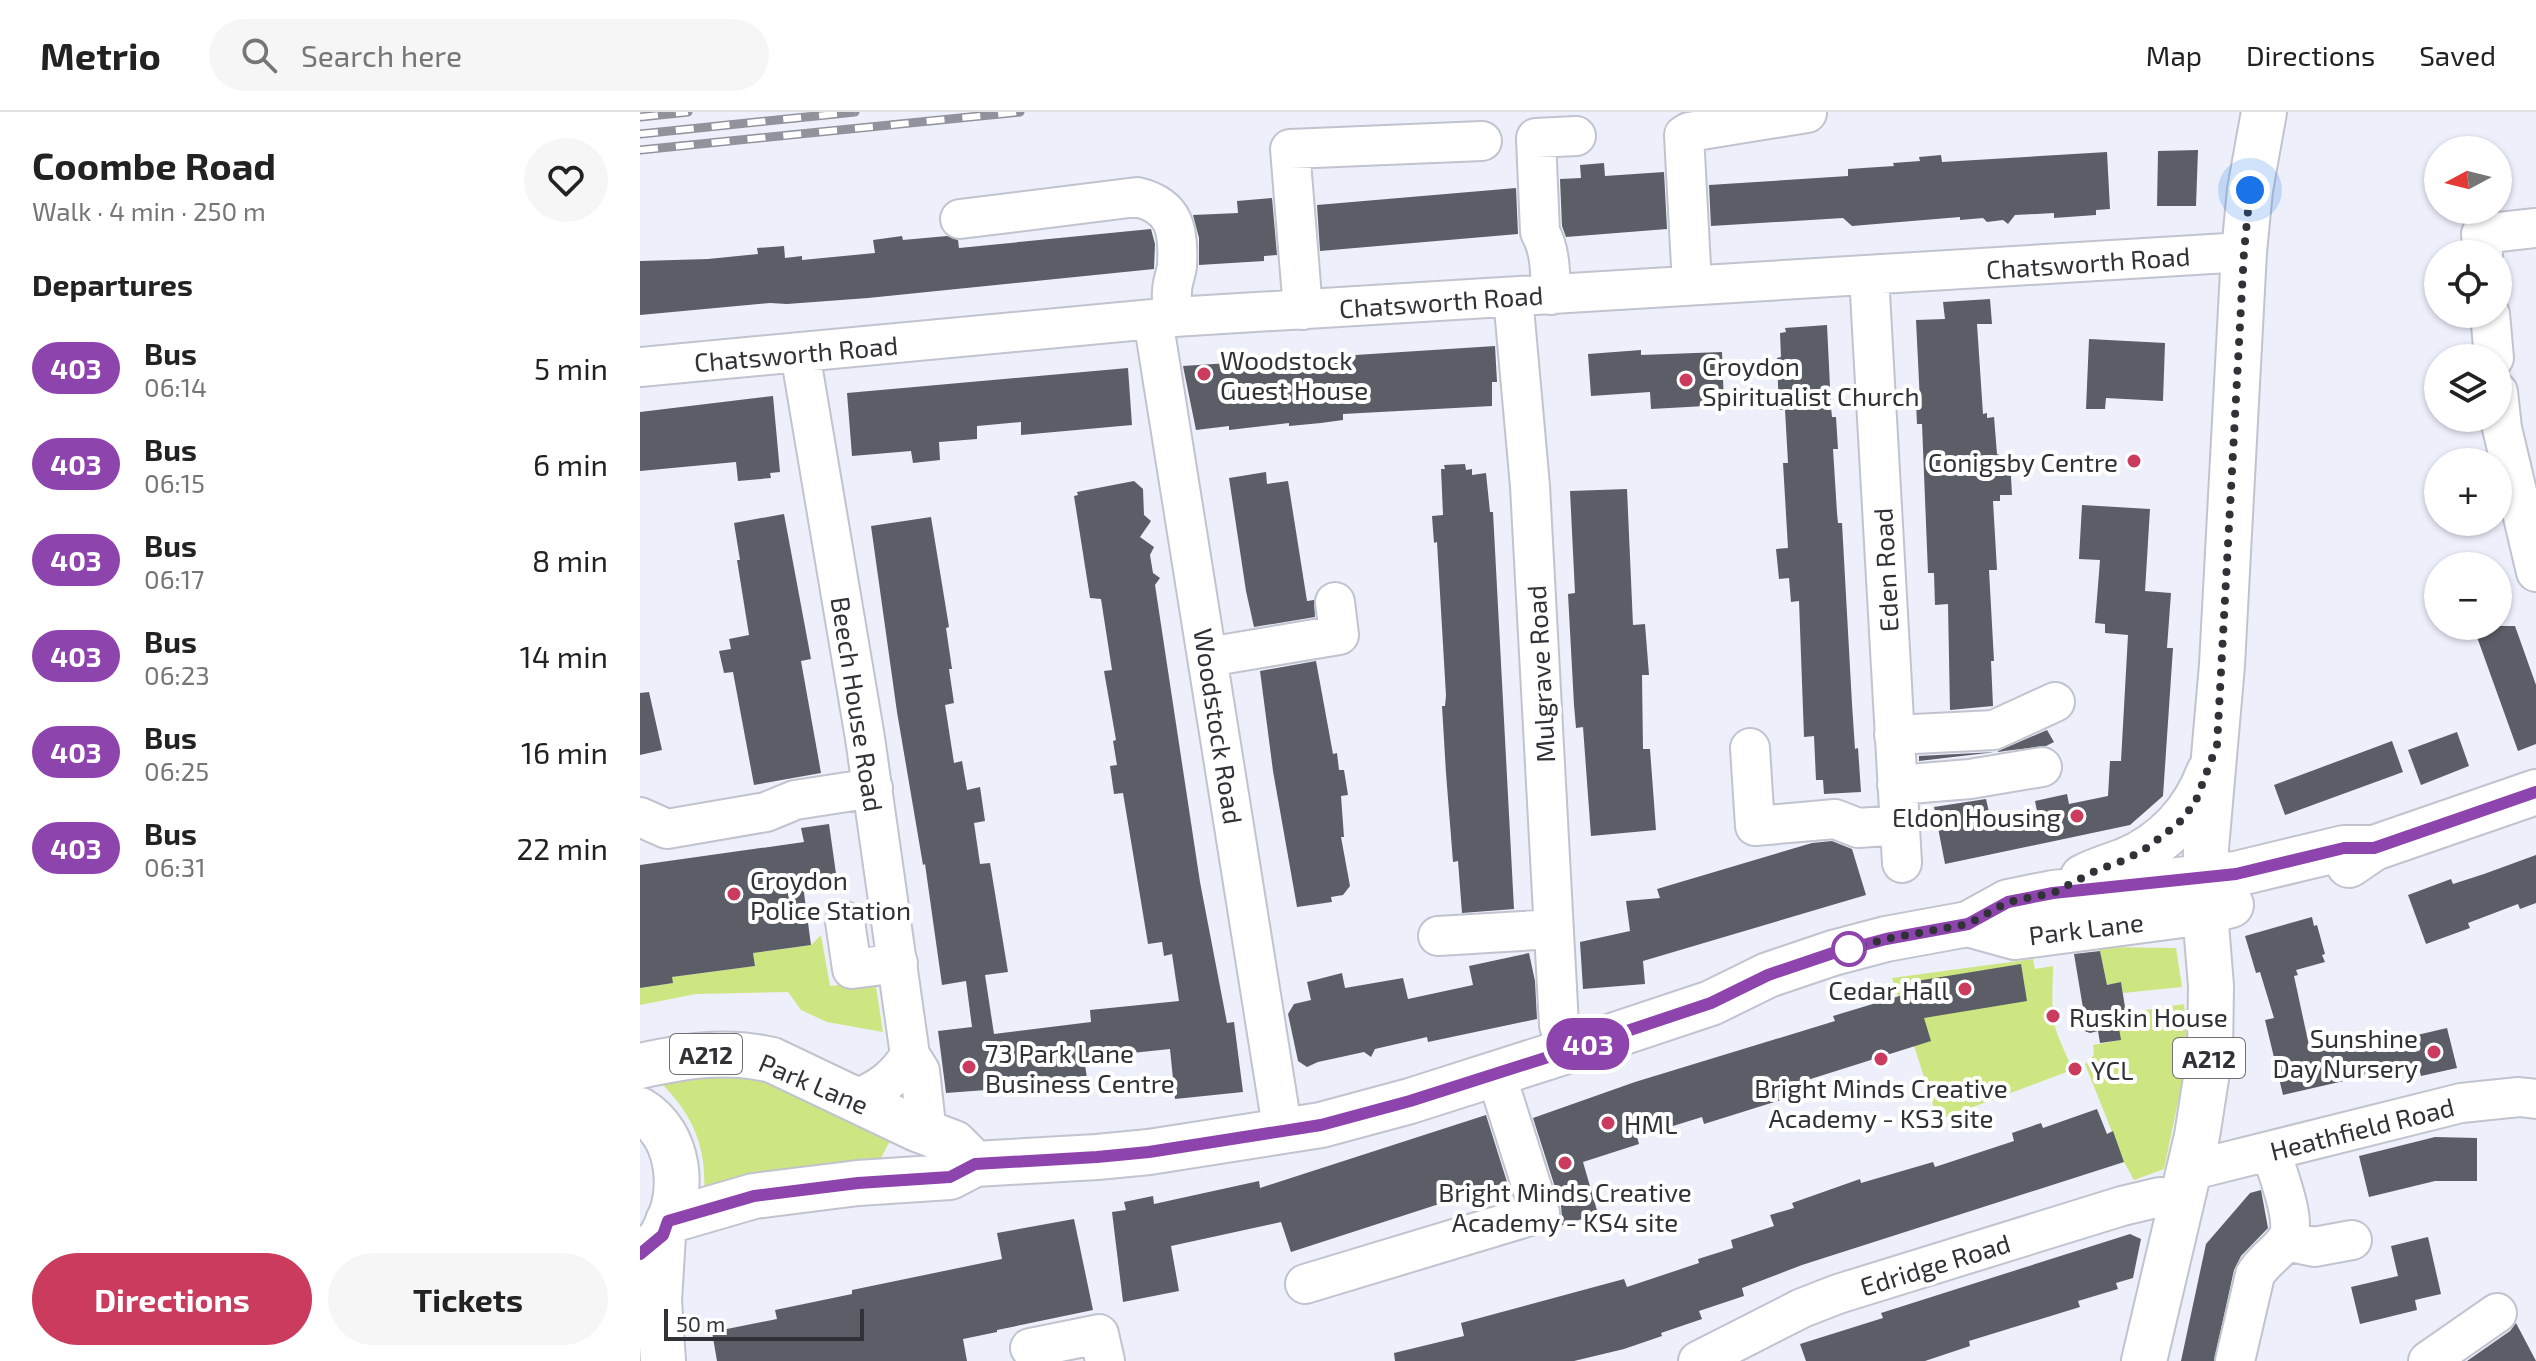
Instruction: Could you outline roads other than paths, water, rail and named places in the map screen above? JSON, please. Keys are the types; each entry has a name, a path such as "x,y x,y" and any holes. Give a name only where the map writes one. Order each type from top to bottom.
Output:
{"main road":[{"name":"A212","path":"2144,1361 2203,1110 2210,1053 2211,986 2205,894 2217,745 2244,252 2250,190 2264,112"},
{"path":"2217,745 2237,835 2258,853 2290,859"},
{"path":"2053,893 2145,849 2178,824 2195,803 2217,745"},
{"path":"2205,894 2255,899 2350,865 2374,848 2536,792"},
{"path":"2205,894 2236,874 2290,859 2344,848 2374,848"},
{"name":"Park Lane","path":"657,1237 754,1196 858,1183 950,1177 975,1164 1097,1157 1283,1133 1385,1108 1711,1003 1768,975 1833,953 1886,939 1968,924 2008,902 2053,893 2205,894"},
{"name":"Park Lane","path":"1968,924 2015,937 2205,894"},
{"name":"Park Lane","path":"640,1066 699,1054 754,1056 793,1069 927,1134 954,1143 975,1164"},
{"path":"640,1110 660,1126 673,1151 677,1179 657,1237 663,1361"}],"street":[{"path":"1692,285 1684,135 1807,113"},
{"path":"1551,295 1545,241 1540,232 1536,138 1576,136"},
{"path":"1303,310 1290,149 1482,141"},
{"name":"Woodstock Road","path":"960,219 1137,197 1151,200 1168,212 1174,223 1177,267 1164,318 1208,657 1283,1133"},
{"path":"2482,240 2481,234 2536,228"},
{"name":"Chatsworth Road","path":"640,367 1164,318 2244,252"},
{"name":"Eden Road","path":"1869,276 1902,863"},
{"name":"Mulgrave Road","path":"1513,297 1530,486 1559,1025 1567,1051"},
{"name":"Beech House Road","path":"800,353 873,788 910,1055 920,1071 927,1134"},
{"path":"2503,432 2536,572"},
{"path":"1208,657 1339,635 1335,602"},
{"path":"1894,735 1994,730 2055,702"},
{"path":"1750,748 1755,826 1835,819 1858,828 1900,825"},
{"path":"1897,785 1970,779 2042,767"},
{"path":"640,817 667,829 766,812 795,800 873,788"},
{"path":"845,921 852,969 898,963"},
{"path":"1438,936 1554,929"},
{"path":"856,1099 877,1091 901,1071 910,1055"},
{"path":"1305,1284 1540,1213 1496,1074"},
{"name":"Heathfield Road","path":"2186,1183 2205,1167 2461,1103 2519,1097 2536,1099"},
{"path":"2235,1361 2255,1275 2290,1233 2290,1219 2271,1151"},
{"name":"Edridge Road","path":"1698,1361 1802,1308 1838,1294 2160,1197 2186,1183"},
{"path":"2286,1241 2314,1247 2352,1240"},
{"path":"2428,1361 2497,1313"},
{"path":"1030,1348 1099,1334 1105,1361"}],"railway":[{"path":"640,117 688,112"},
{"path":"640,134 855,112"},
{"path":"640,150 1020,112"}],"place":[{"name":"Woodstock Guest House","path":"1204,374"},
{"name":"Croydon Spiritualist Church","path":"1686,380"},
{"name":"Conigsby Centre","path":"2134,461"},
{"name":"Eldon Housing","path":"2077,816"},
{"name":"Croydon Police Station","path":"734,894"},
{"name":"Cedar Hall","path":"1965,989"},
{"name":"Ruskin House","path":"2053,1016"},
{"name":"Sunshine Day Nursery","path":"2434,1052"},
{"name":"Bright Minds Creative Academy - KS3 site","path":"1881,1059"},
{"name":"73 Park Lane Business Centre","path":"969,1067"},
{"name":"YCL","path":"2075,1069"},
{"name":"HML","path":"1608,1123"},
{"name":"Bright Minds Creative Academy - KS4 site","path":"1565,1163"}]}
